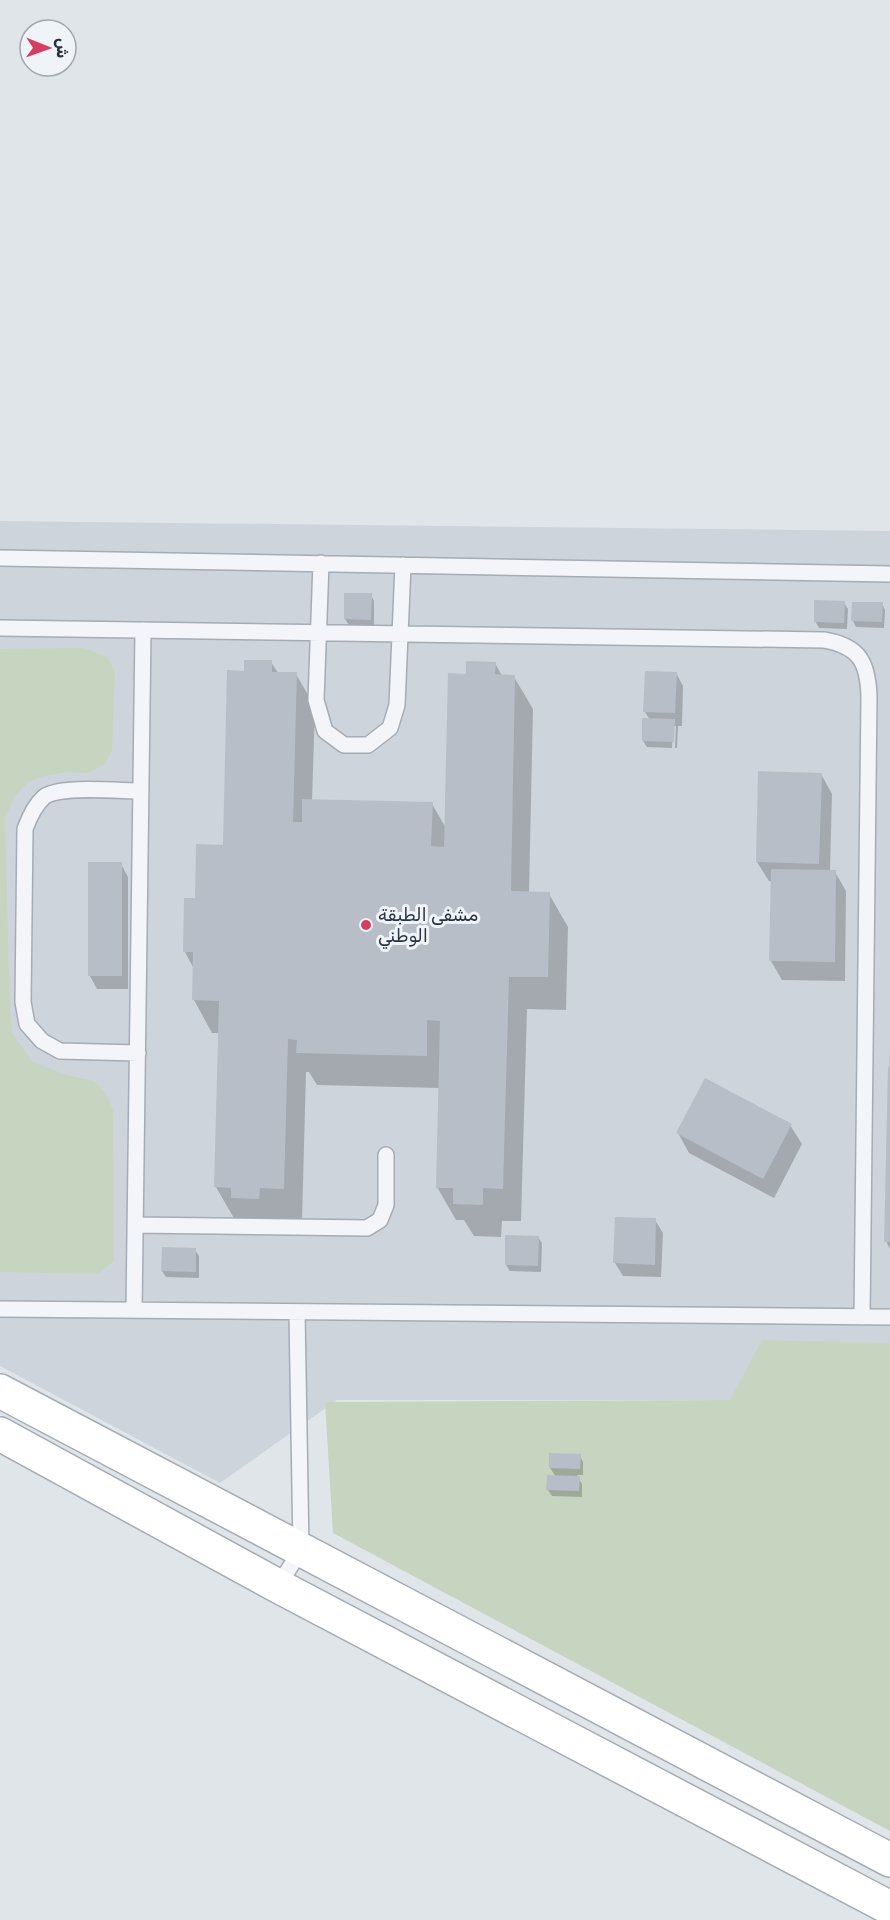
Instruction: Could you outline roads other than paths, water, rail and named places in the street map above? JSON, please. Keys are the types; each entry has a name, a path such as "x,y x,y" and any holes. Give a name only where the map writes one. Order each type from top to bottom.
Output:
{"main road":[{"path":"0,1391 890,1860"},
{"path":"0,1434 278,1586 890,1908"}],"lane":[{"path":"0,558 890,574"},
{"path":"321,564 316,700 325,731 344,745 368,745 390,728 397,705 403,565"},
{"path":"0,628 824,640 840,643 853,650 868,676 869,697 862,1317"},
{"path":"134,1310 143,630"},
{"path":"138,1053 60,1051 42,1041 27,1024 23,1002 23,979 25,829 29,817 45,796 64,790 141,791"},
{"path":"135,1225 367,1228 380,1220 386,1205 386,1155"},
{"path":"0,1308 890,1317"},
{"path":"278,1586 301,1550 297,1311"}],"place":[{"name":"مشفى الطبقة الوطني","path":"366,925"}]}
